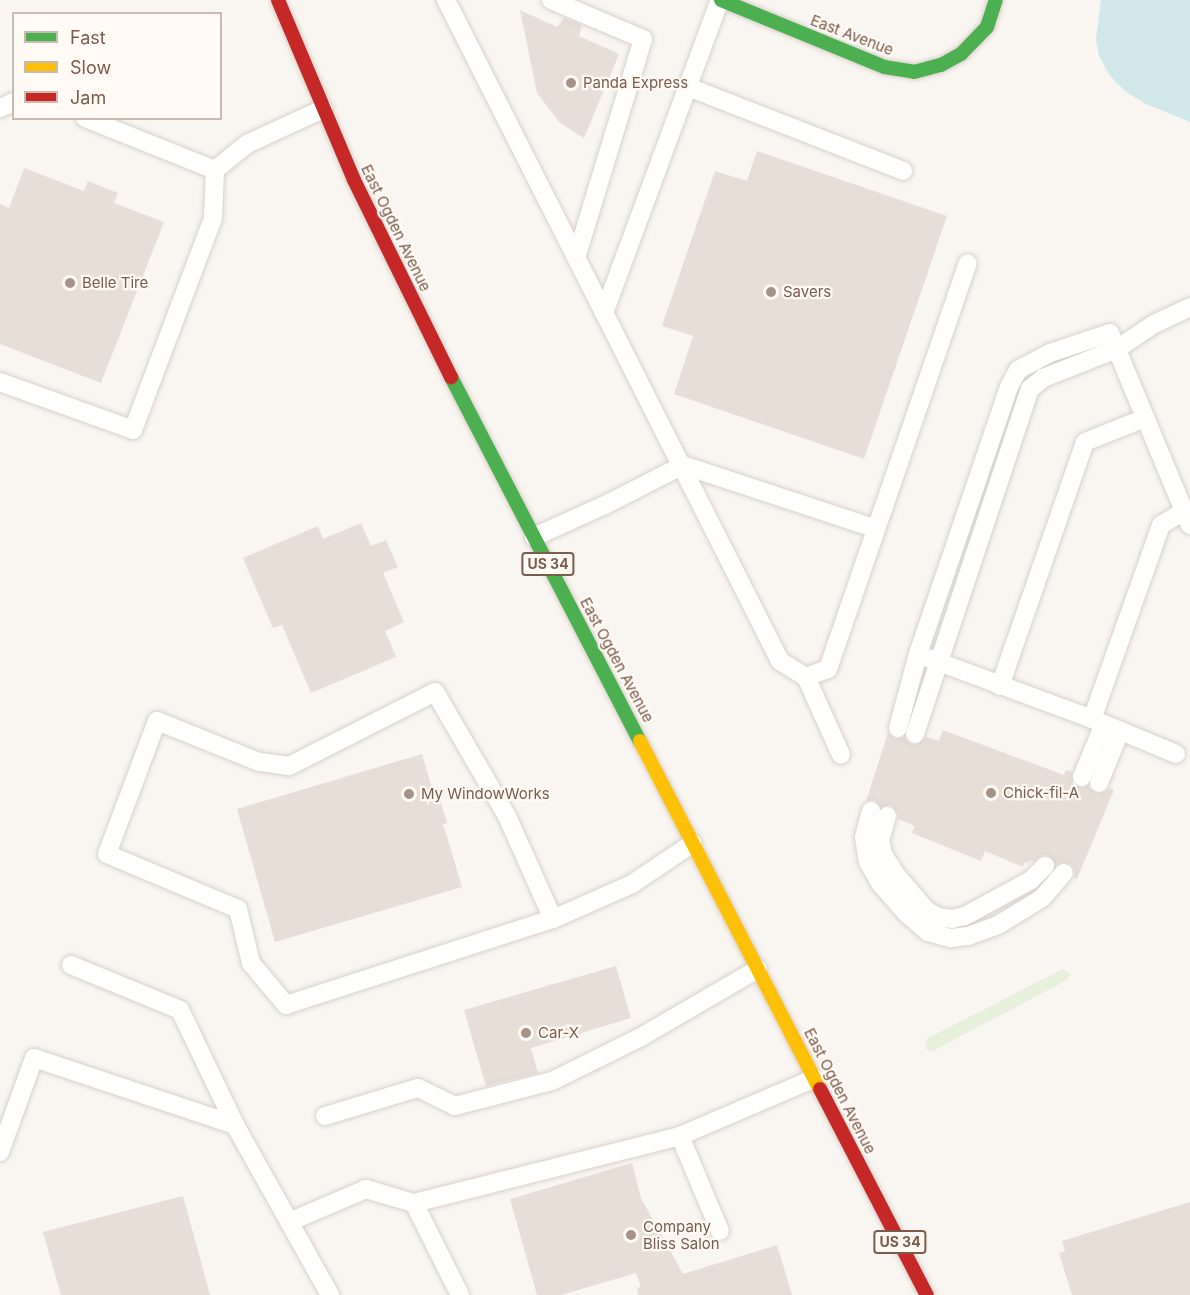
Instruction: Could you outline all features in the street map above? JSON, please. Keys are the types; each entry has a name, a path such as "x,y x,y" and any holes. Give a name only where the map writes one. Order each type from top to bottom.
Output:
{"main road":[{"name":"East Ogden Avenue","path":"278,0 354,180 435,346 927,1295"},
{"name":"East Avenue","path":"721,0 884,67 914,72 941,65 961,54 987,27 996,0"}],"lane":[{"path":"446,0 683,465 780,661 806,677 841,755"},
{"path":"551,0 643,39 576,258"},
{"path":"604,313 721,0"},
{"path":"688,87 903,171"},
{"path":"0,382 133,430 213,218 215,170 247,144 323,109"},
{"path":"90,120 215,170"},
{"path":"806,677 828,669 968,263"},
{"path":"1091,780 1161,525 1187,518 1145,418 1117,350 1110,333 1050,353 1017,370 1009,387 918,654 906,731 937,662 1030,389 1043,378 1117,350 1154,324 1190,308"},
{"path":"1000,686 1085,442 1145,418"},
{"path":"534,537 605,505 683,465 876,529"},
{"path":"918,654 1106,724 1176,754"},
{"path":"553,920 507,816 435,692 289,766 259,762 156,721 107,854 238,909 252,963 286,1005 553,920 632,884 693,843"},
{"path":"1045,866 1031,880 965,916 952,919 938,917 926,910 897,876 883,854 879,813 864,837 868,862 880,883 906,913 928,932 951,938 969,936 998,925 1042,898 1064,873"},
{"path":"71,965 180,1010 235,1125 330,1295"},
{"path":"325,1116 418,1088 455,1106 552,1081 642,1037 758,969"},
{"path":"0,1152 34,1058 235,1125"},
{"path":"289,1222 366,1189 414,1203 680,1136 815,1078"},
{"path":"680,1136 720,1231"},
{"path":"414,1203 460,1295"}],"green space":[{"path":"1063,969 1071,974 1067,980 931,1052 927,1050 925,1044 928,1038"}],"water":[{"path":"1101,0 1190,0 1190,122 1146,104 1126,92 1110,76 1099,56 1096,39"}],"building":[{"name":"Panda Express","path":"520,10 557,27 564,18 582,25 579,36 619,54 584,138 560,123 537,93"},
{"path":"757,151 947,216 864,459 674,394 693,336 662,326 715,171 747,181"},
{"name":"Belle Tire","path":"24,168 84,191 88,181 118,193 114,203 164,222 101,383 0,344 0,204 9,208"},
{"path":"361,523 371,546 386,540 398,567 383,573 404,622 385,631 396,657 311,693 282,625 273,628 243,558 318,526 323,539"},
{"name":"Chick-fil-A","path":"943,730 1064,775 1066,770 1072,772 1073,784 1083,788 1088,786 1095,794 1105,792 1109,788 1114,790 1077,879 1074,878 1075,870 1071,864 1061,862 1056,865 1047,855 1042,855 1034,861 1030,860 1029,863 1025,862 1023,867 985,851 981,861 912,833 915,826 898,819 898,813 891,805 881,807 874,800 866,801 888,733 895,739 904,737 911,744 917,745 926,737 939,741"},
{"path":"422,754 433,792 437,790 447,823 443,824 462,887 275,942 237,809"},
{"name":"Car-X","path":"616,966 631,1018 531,1048 538,1073 486,1086 464,1010"},
{"path":"632,1163 641,1198 683,1274 777,1245 792,1295 638,1295 637,1288 641,1287 636,1273 561,1295 537,1295 510,1199"},
{"path":"183,1196 210,1295 61,1295 43,1232"},
{"path":"1190,1202 1190,1295 1072,1295 1059,1253 1065,1251 1062,1241"}],"traffic: fast":[{"path":"721,0 884,67 914,72 941,65 961,54 987,27 996,0"},
{"path":"451,377 640,741"}],"traffic: slow":[{"path":"640,741 820,1089"}],"traffic: jam":[{"path":"278,0 354,180 451,377"},
{"path":"820,1089 927,1295"}],"place":[{"name":"Panda Express","path":"571,83"},
{"name":"Belle Tire","path":"70,283"},
{"name":"Savers","path":"771,292"},
{"name":"Chick-fil-A","path":"991,793"},
{"name":"My WindowWorks","path":"409,794"},
{"name":"Car-X","path":"526,1033"},
{"name":"Company Bliss Salon","path":"631,1235"}]}
